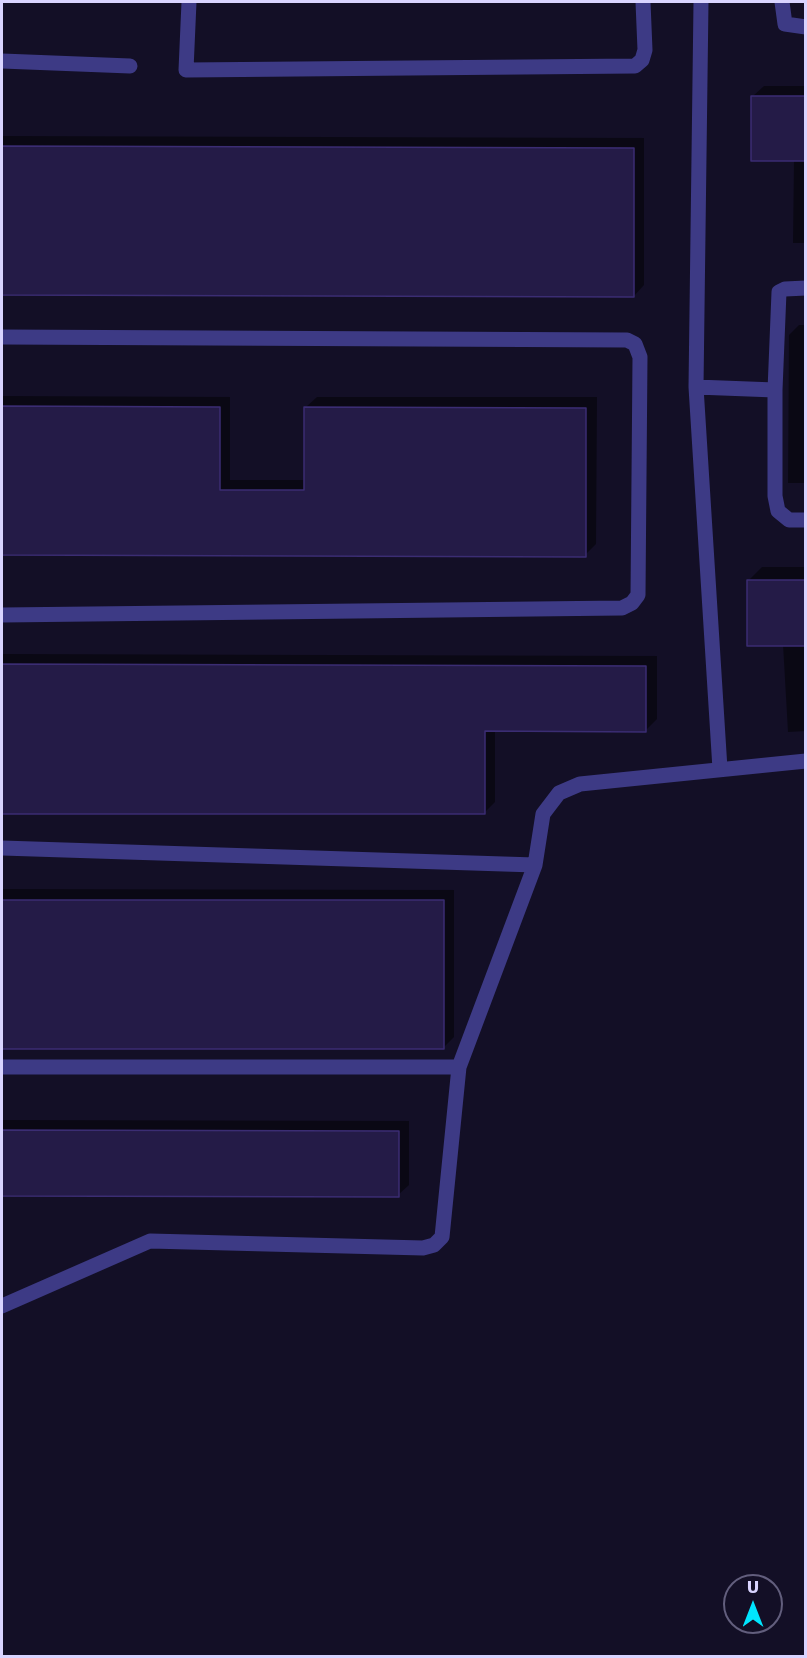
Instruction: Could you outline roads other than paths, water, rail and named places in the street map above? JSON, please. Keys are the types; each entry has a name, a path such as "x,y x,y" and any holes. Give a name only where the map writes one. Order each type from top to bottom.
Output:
{"street":[{"path":"189,2 186,70 635,66 642,60 645,50 643,2"},
{"path":"701,2 696,387 720,769"},
{"path":"782,2 784,24 806,27"},
{"path":"2,61 130,66"},
{"path":"806,288 785,289 779,292 775,390 775,496 778,511 789,519 806,520"},
{"path":"2,337 627,340 635,345 640,357 640,369 638,595 632,603 622,608 2,615"},
{"path":"696,387 775,390"},
{"path":"2,1306 150,1241 423,1248 434,1245 442,1237 459,1067 535,865 543,814 559,793 580,784 806,761"},
{"path":"2,848 535,865"},
{"path":"2,1067 459,1067"}]}
